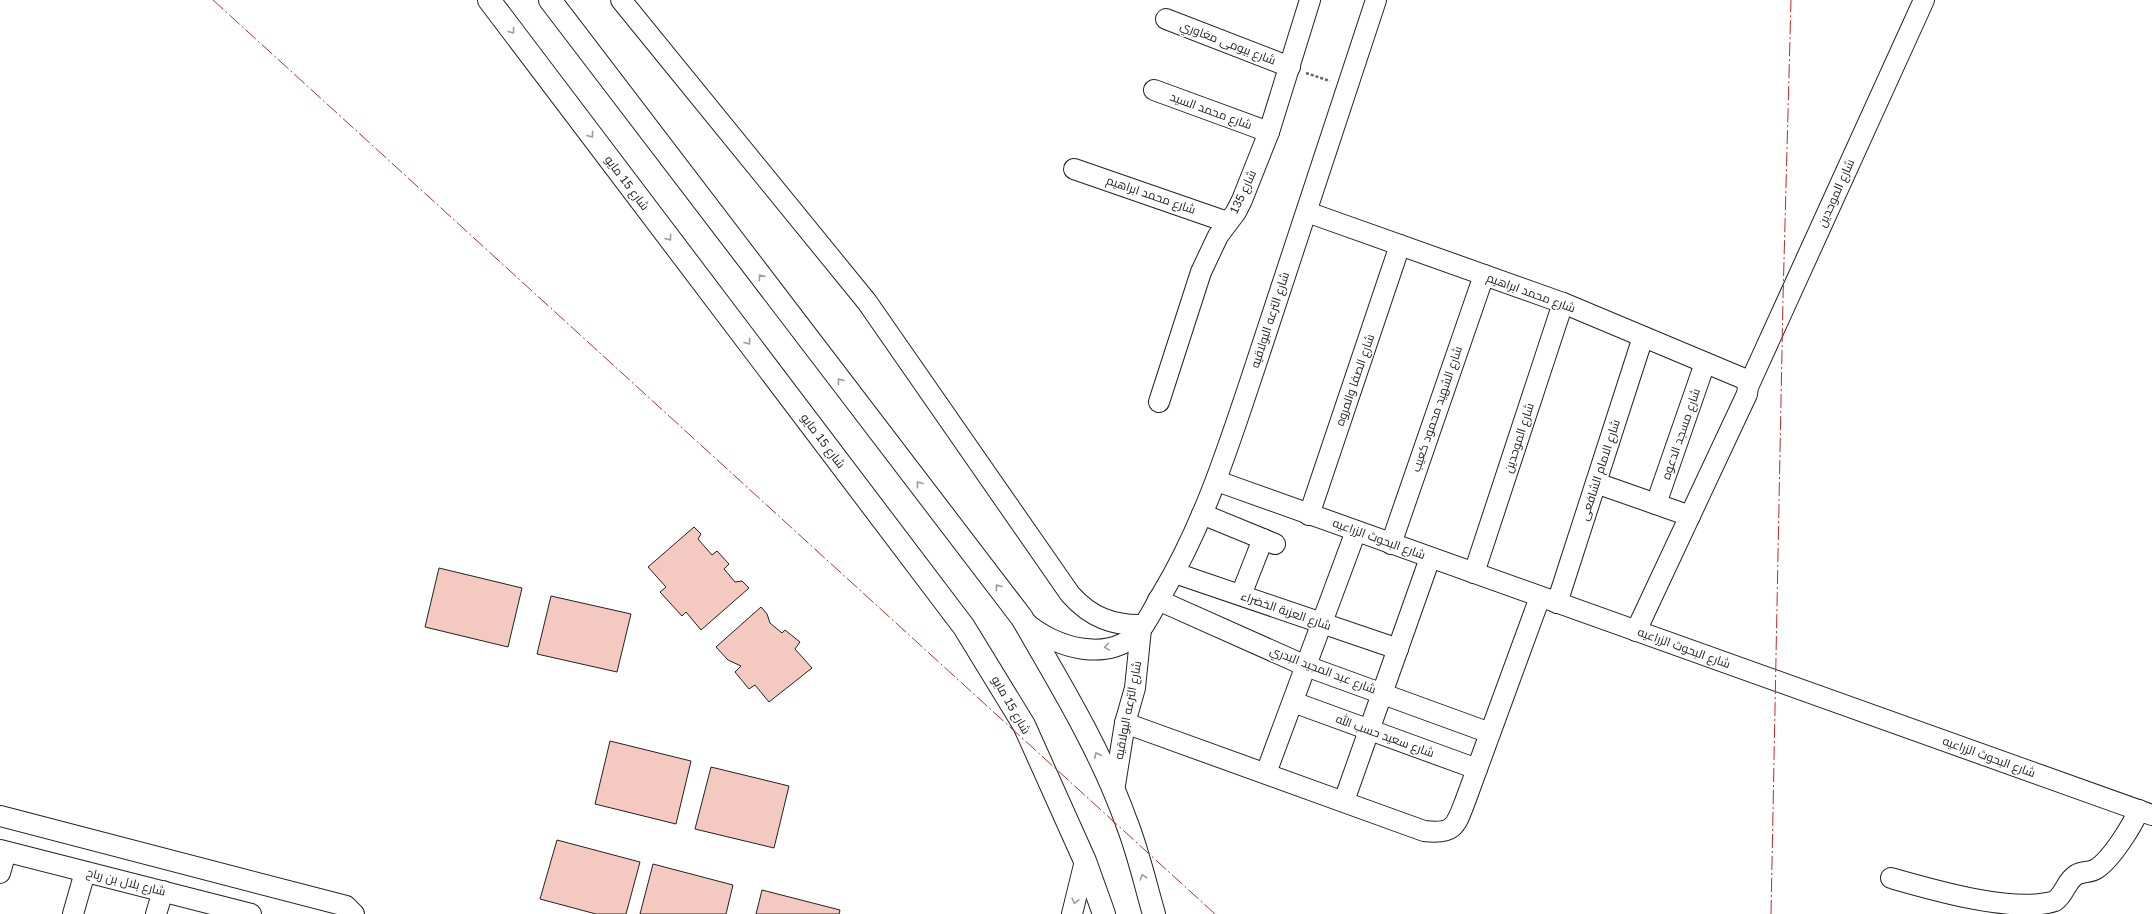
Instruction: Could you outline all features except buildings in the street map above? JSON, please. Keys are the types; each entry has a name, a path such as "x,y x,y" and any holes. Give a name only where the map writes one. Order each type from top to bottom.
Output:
{"main road":[{"name":"شارع 15 مايو","path":"489,0 964,627 1024,725 1085,861 1104,914"},
{"path":"550,0 1022,618 1077,714 1114,791 1127,821 1154,914"}],"street":[{"path":"621,0 867,302 1070,594 1090,613 1102,619 1142,627"},
{"name":"شارع 135","path":"1158,402 1201,272 1218,236 1242,200 1269,132 1310,0"},
{"name":"شارع الترعه البولاقيه","path":"1022,618 1048,639 1080,648 1113,646 1128,640 1142,627 1175,573 1216,482 1307,212 1376,0"},
{"name":"شارع الموحدين","path":"1636,631 1747,394 1748,387 1924,0"},
{"name":"شارع بيومى مغاوري","path":"1166,19 1290,67"},
{"name":"شارع محمد السيد","path":"1154,90 1269,132"},
{"name":"شارع محمد ابراهيم","path":"1074,169 1227,222"},
{"name":"شارع محمد ابراهيم","path":"1307,212 1563,303 1742,378 1748,387"},
{"name":"شارع الصفا والمروه","path":"1309,515 1400,245"},
{"name":"شارع الشهيد محمود كعيب","path":"1392,544 1484,275"},
{"name":"شارع الموحدين","path":"1474,573 1563,303"},
{"name":"شارع الامام الشافعى","path":"1125,723 1424,831 1442,833 1451,828 1459,817 1490,733 1549,600 1596,483 1643,336"},
{"name":"شارع مسجد الدعوه","path":"1656,504 1705,363"},
{"name":"شارع البحوث الزراعيه","path":"1216,482 2145,813"},
{"path":"1596,483 1690,516"},
{"path":"1202,514 1269,541 1241,595"},
{"path":"1266,773 1356,531"},
{"path":"1344,801 1430,558"},
{"name":"شارع العزبة الخضراء","path":"1175,573 1398,649"},
{"name":"شارع عبد المجيد البدري","path":"1158,600 1306,666 1490,733"},
{"name":"شارع الترعه البولاقيه","path":"1114,791 1125,723 1135,688 1142,627"},
{"name":"شارع سعيد حسب الله","path":"1292,702 1477,769"},
{"path":"1891,878 1988,907 2013,910 2049,904 2061,896 2075,875 2098,868 2128,831 2145,813"},
{"path":"0,816 346,906 354,914"},
{"path":"0,872 3,851"},
{"name":"شارع بلال بن رباح","path":"3,851 163,892 209,909 252,914"},
{"path":"1072,914 1085,861"},
{"path":"73,914 85,872"},
{"path":"156,914 163,892"}],"path":[{"path":"1290,67 1347,88"}],"power":[{"path":"213,0 1215,914"},
{"path":"1771,914 1783,298 1791,0"}]}
